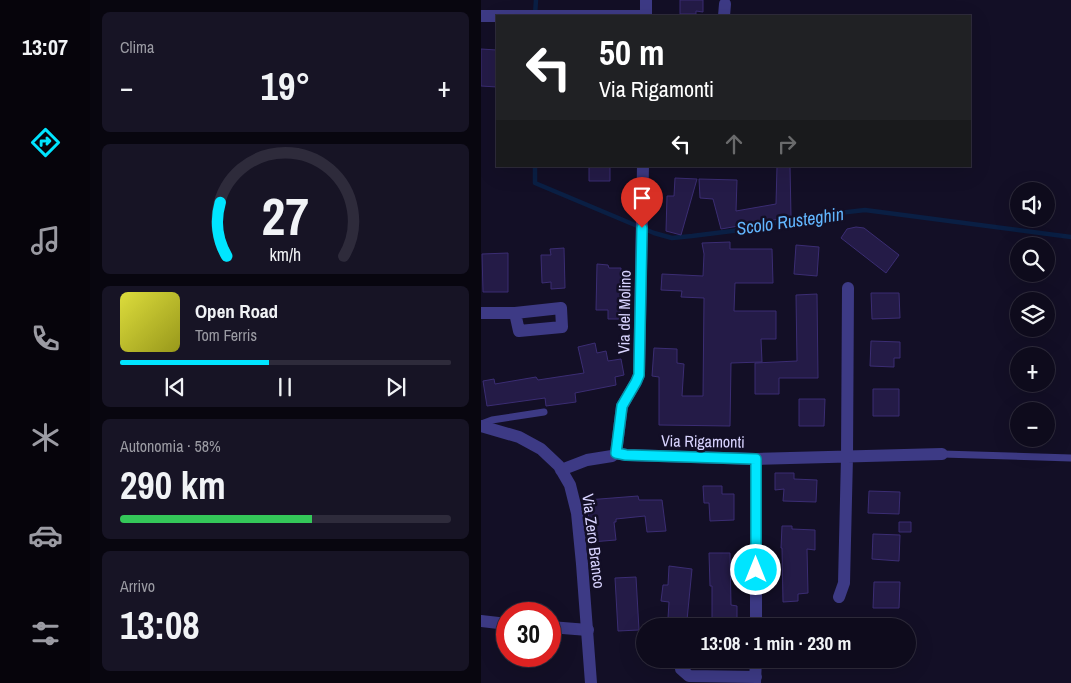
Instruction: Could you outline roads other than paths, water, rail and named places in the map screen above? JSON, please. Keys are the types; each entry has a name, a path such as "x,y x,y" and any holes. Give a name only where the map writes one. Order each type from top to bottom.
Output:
{"street":[{"path":"646,0 646,15"},
{"path":"481,16 496,16"},
{"name":"Via del Molino","path":"616,453 622,406 639,375 643,167"},
{"path":"839,597 844,583 847,457 847,288"},
{"path":"481,313 515,313"},
{"name":"Via Zero Branco","path":"481,426 530,442 550,457 561,470 573,495 577,513 591,683"},
{"name":"Via Rigamonti","path":"561,470 587,460 612,456 616,453 626,455 756,459 942,454"},
{"path":"756,459 756,618"},
{"path":"481,621 496,623"},
{"path":"561,628 588,630"},
{"path":"681,670 689,676 755,680"}],"lane":[{"path":"481,426 492,420 544,412"},
{"path":"942,454 1071,458"}],"waterway":[{"name":"Scolo Rusteghin","path":"535,15 536,0"},
{"name":"Scolo Rusteghin","path":"535,167 535,183 654,233 672,238 740,230 804,217 865,210 1071,237"}]}
